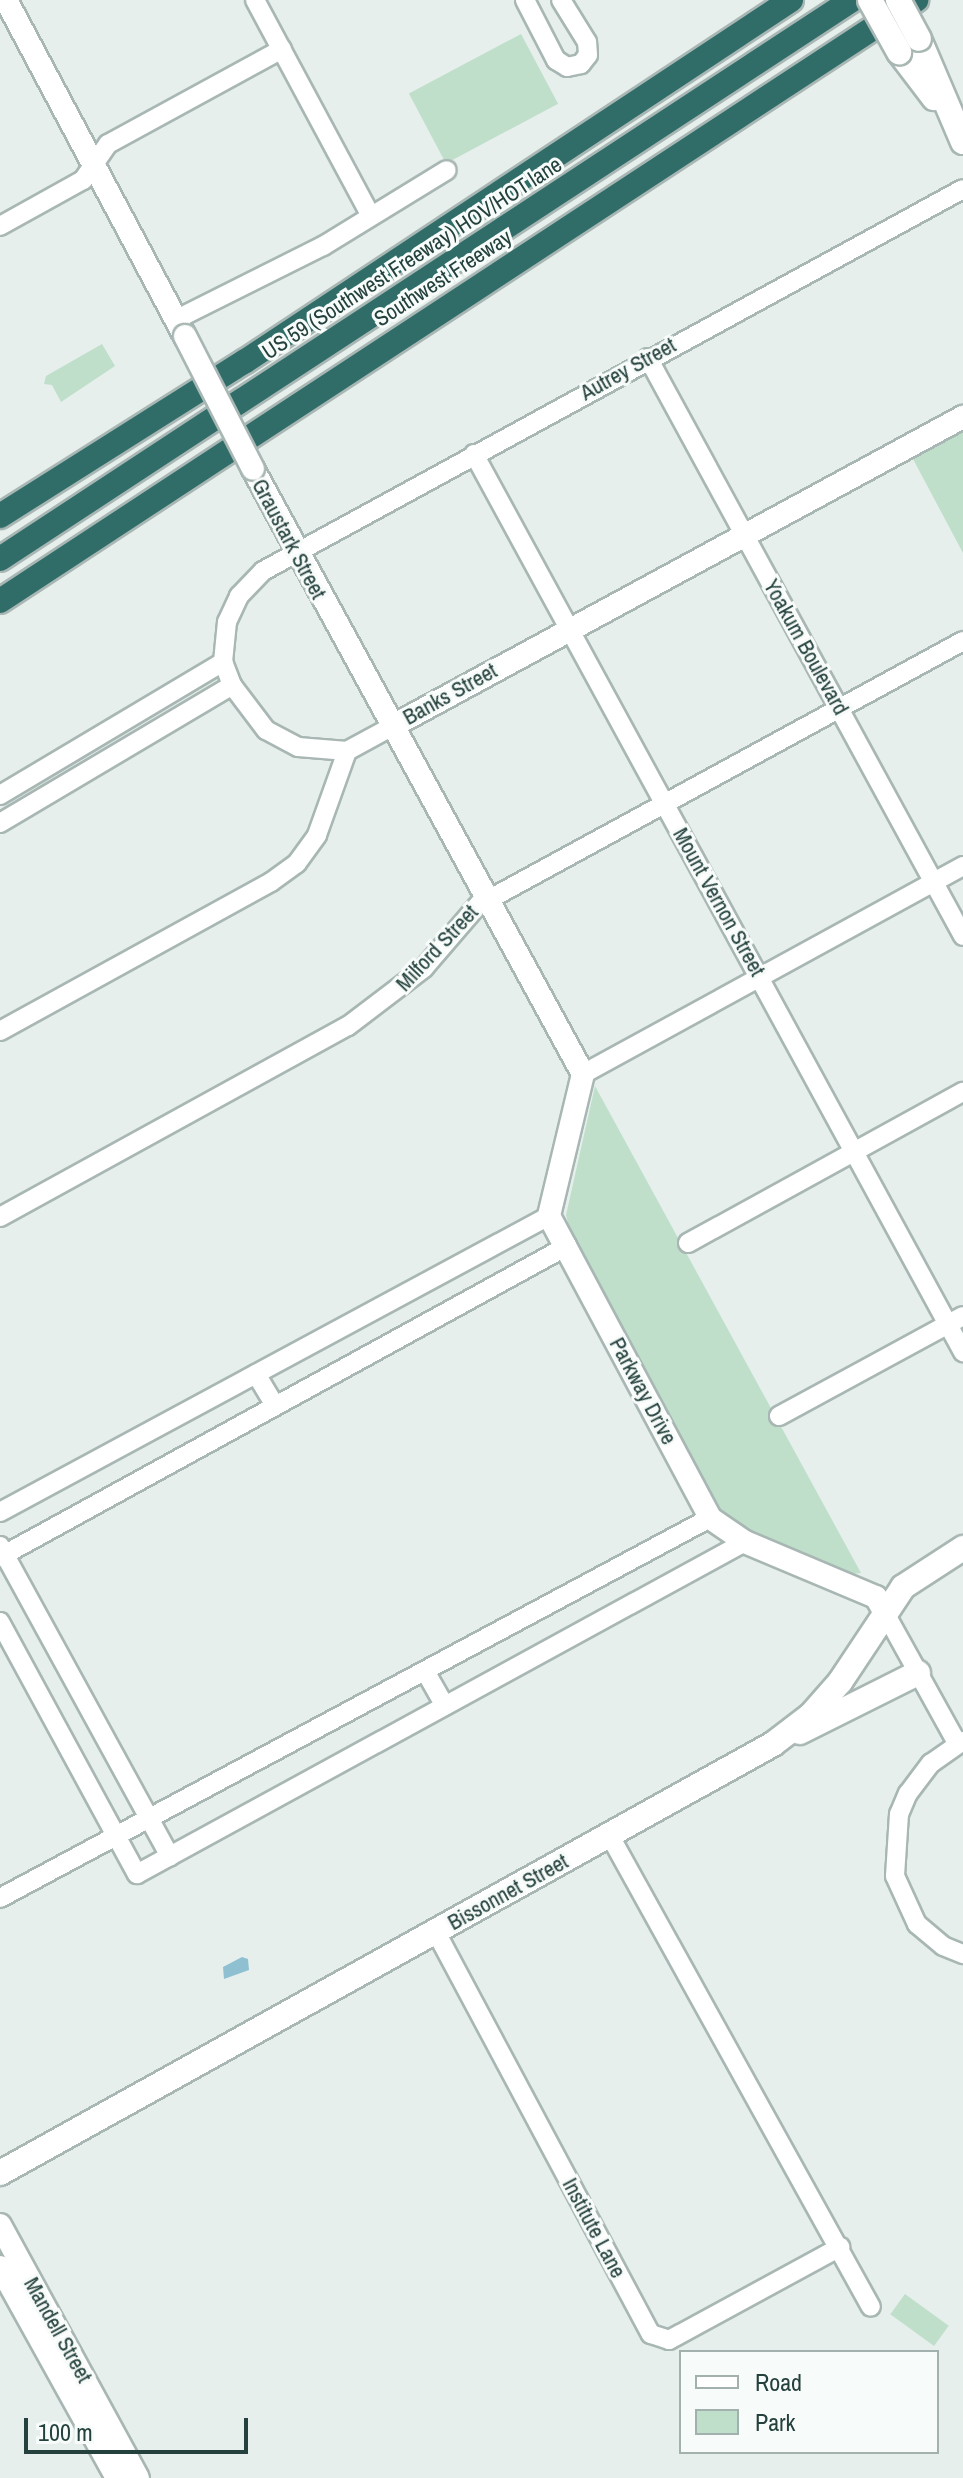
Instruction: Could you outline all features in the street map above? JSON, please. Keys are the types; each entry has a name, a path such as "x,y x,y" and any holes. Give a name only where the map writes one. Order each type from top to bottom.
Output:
{"highway":[{"name":"Southwest Freeway","path":"0,516 244,362 791,0"},
{"name":"US 59 (Southwest Freeway) HOV/HOT lane","path":"0,559 852,0"},
{"name":"Southwest Freeway","path":"0,601 916,0"}],"main road":[{"path":"870,0 909,46 959,135"},
{"path":"898,0 909,46"},
{"name":"Bissonnet Street","path":"0,2173 773,1744 811,1715 840,1682 903,1587 963,1548"},
{"path":"773,1744 918,1673"}],"street":[{"name":"Graustark Street","path":"6,0 182,327 294,552 583,1074"},
{"path":"255,0 371,216"},
{"path":"525,0 556,60 567,67 581,64 588,55 587,42 561,0"},
{"path":"0,226 83,180 108,144 282,49"},
{"path":"182,327 447,170"},
{"name":"Autrey Street","path":"223,662 227,622 239,596 263,571 648,358 963,189"},
{"name":"Yoakum Boulevard","path":"648,358 963,936"},
{"name":"Banks Street","path":"347,751 963,417"},
{"name":"Mount Vernon Street","path":"474,454 852,1152 956,1320 963,1352"},
{"name":"Milford Street","path":"0,1217 348,1026 424,968 484,898 666,804 963,641"},
{"path":"0,795 223,662 232,685 266,730 298,747 347,751 317,835 297,863 271,882 0,1031"},
{"path":"0,823 232,685"},
{"path":"0,1512 549,1216 583,1074 963,866"},
{"path":"688,1243 963,1092"},
{"name":"Parkway Drive","path":"549,1216 710,1518 745,1542 876,1597 885,1613"},
{"path":"170,1856 2,1552 567,1246"},
{"path":"779,1416 956,1320"},
{"path":"256,1374 275,1406"},
{"path":"0,1898 710,1518"},
{"path":"0,1622 137,1874 745,1542"},
{"path":"885,1613 960,1742 916,1777 908,1793 899,1814 895,1876 917,1924 943,1946 963,1954"},
{"path":"425,1671 445,1706"},
{"path":"610,1836 871,2307"},
{"name":"Institute Lane","path":"436,1932 651,2334 669,2340 840,2247"},
{"name":"Mandell Street","path":"0,2225 138,2478"},
{"name":"Mandell Street","path":"0,2267 117,2478"}],"green space":[{"path":"521,34 558,104 446,163 409,94"},
{"path":"102,344 115,366 61,402 52,385 44,384 46,376"},
{"path":"963,432 963,553 913,459"},
{"path":"595,1086 861,1573 852,1574 731,1522 719,1509 570,1231 566,1215"},
{"path":"905,2294 949,2326 934,2346 890,2314"}],"water":[{"path":"242,1957 248,1959 249,1970 224,1979 223,1967"}]}
